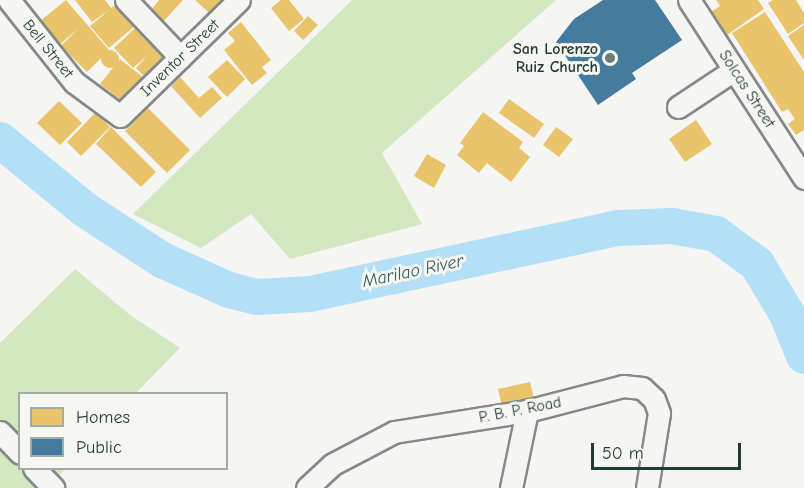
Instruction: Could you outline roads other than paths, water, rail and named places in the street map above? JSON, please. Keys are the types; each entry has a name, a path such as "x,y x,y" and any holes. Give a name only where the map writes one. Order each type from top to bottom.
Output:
{"street":[{"name":"Bell Street","path":"9,0 74,82 120,116"},
{"path":"126,0 180,57"},
{"name":"Inventor Street","path":"120,116 239,0"},
{"name":"Solcas Street","path":"689,0 804,178"},
{"path":"678,107 734,70"},
{"name":"P. B. P. Road","path":"307,488 342,458 394,432 527,411 623,386 642,388 654,399 660,413 647,488"},
{"path":"511,488 527,411"},
{"path":"0,432 18,451"},
{"path":"36,470 53,488"}],"waterway":[{"name":"Marilao River","path":"0,140 84,209 162,260 229,290 257,297 310,294 619,228 672,226 716,234 757,264 787,314 804,356"}],"place":[{"name":"San Lorenzo Ruiz Church","path":"610,58"}]}
